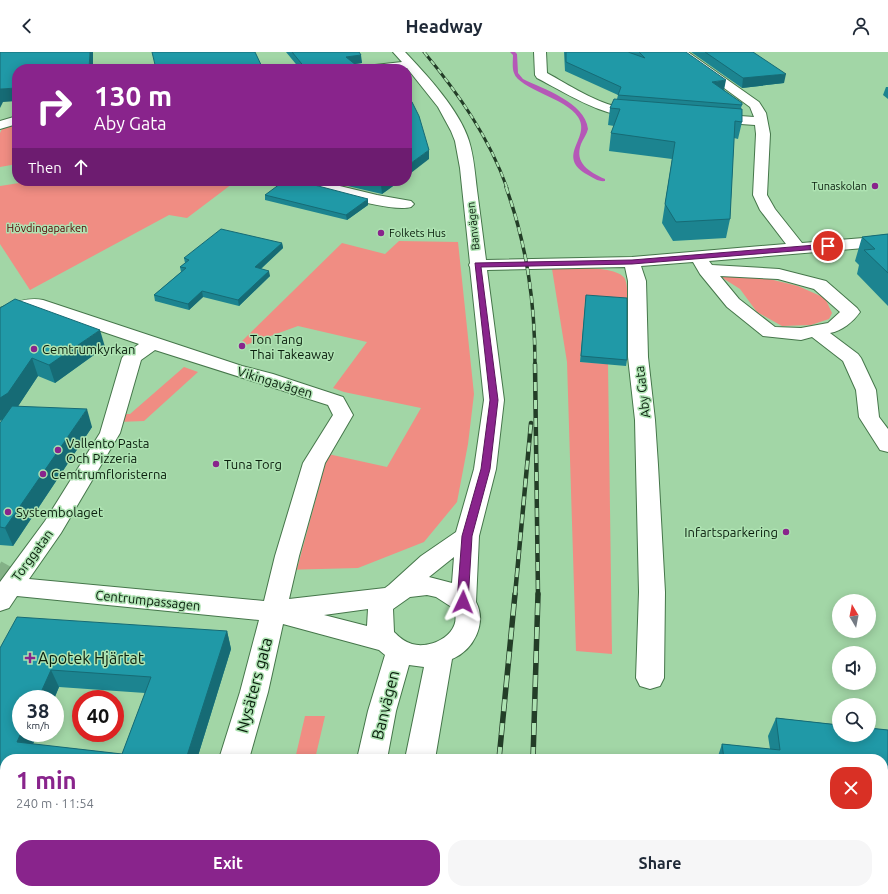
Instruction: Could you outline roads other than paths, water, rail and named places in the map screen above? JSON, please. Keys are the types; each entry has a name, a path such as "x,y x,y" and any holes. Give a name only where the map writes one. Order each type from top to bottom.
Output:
{"street":[{"name":"Banvägen","path":"399,52 410,64"},
{"path":"540,52 541,75 598,104 618,111 649,113"},
{"path":"681,52 755,105 760,113 763,134 760,196 768,210 798,249"},
{"name":"Banvägen","path":"373,754 393,646 407,654 424,656 440,654 453,647 463,636 469,620 463,602 467,536 485,469 494,400 477,265 467,168 461,140 447,112 412,67"},
{"path":"702,117 761,121"},
{"path":"0,125 12,121"},
{"path":"321,186 377,200 406,204"},
{"path":"702,263 798,249 888,241"},
{"path":"477,265 632,262 702,263 780,274 820,285 851,312 834,328 801,334 770,332 733,303 702,263"},
{"name":"Aby Gata","path":"632,262 637,281 638,363 645,420 647,458 652,592 650,678"},
{"name":"Vikingavägen","path":"0,314 19,306 36,304 235,370 266,378 336,401 343,415 314,463 273,611"},
{"path":"815,331 851,358 866,390 868,417 888,445"},
{"name":"Torggatan","path":"0,601 60,516 110,433 110,428 132,358 152,343"},
{"path":"393,646 380,631 381,607 425,566 467,536"},
{"path":"396,593 416,585 440,587 463,602"},
{"name":"Centrumpassagen","path":"23,588 273,611 396,593"},
{"name":"Centrumpassagen","path":"273,611 393,646"},
{"name":"Nysäters gata","path":"235,754 254,692 273,611"},
{"path":"421,754 440,654"}],"waterway":[{"path":"512,52 515,54 516,73 521,80 554,96 570,106 581,117 585,129 576,152 578,164 586,172 603,180"}],"tunnel":[{"path":"0,586 12,565"}],"railway":[{"path":"424,52 449,83 472,116 500,169 507,188"},
{"path":"506,187 519,231 528,274 535,342 535,364"},
{"path":"535,364 538,594"},
{"path":"515,595 531,423"},
{"path":"499,754 515,594"},
{"path":"533,754 538,594"}],"place":[{"name":"Tunaskolan","path":"875,186"},
{"name":"Folkets Hus","path":"381,233"},
{"name":"Ton Tang Thai Takeaway","path":"242,346"},
{"name":"Cemtrumkyrkan","path":"34,349"},
{"name":"Vallento Pasta Och Pizzeria","path":"58,450"},
{"name":"Tuna Torg","path":"216,464"},
{"name":"Cemtrumfloristerna","path":"43,474"},
{"name":"Systembolaget","path":"8,512"},
{"name":"Infartsparkering","path":"786,532"},
{"name":"Apotek Hjärtat","path":"30,658"}],"park label":[{"name":"Hövdingaparken","path":"47,228"}]}
